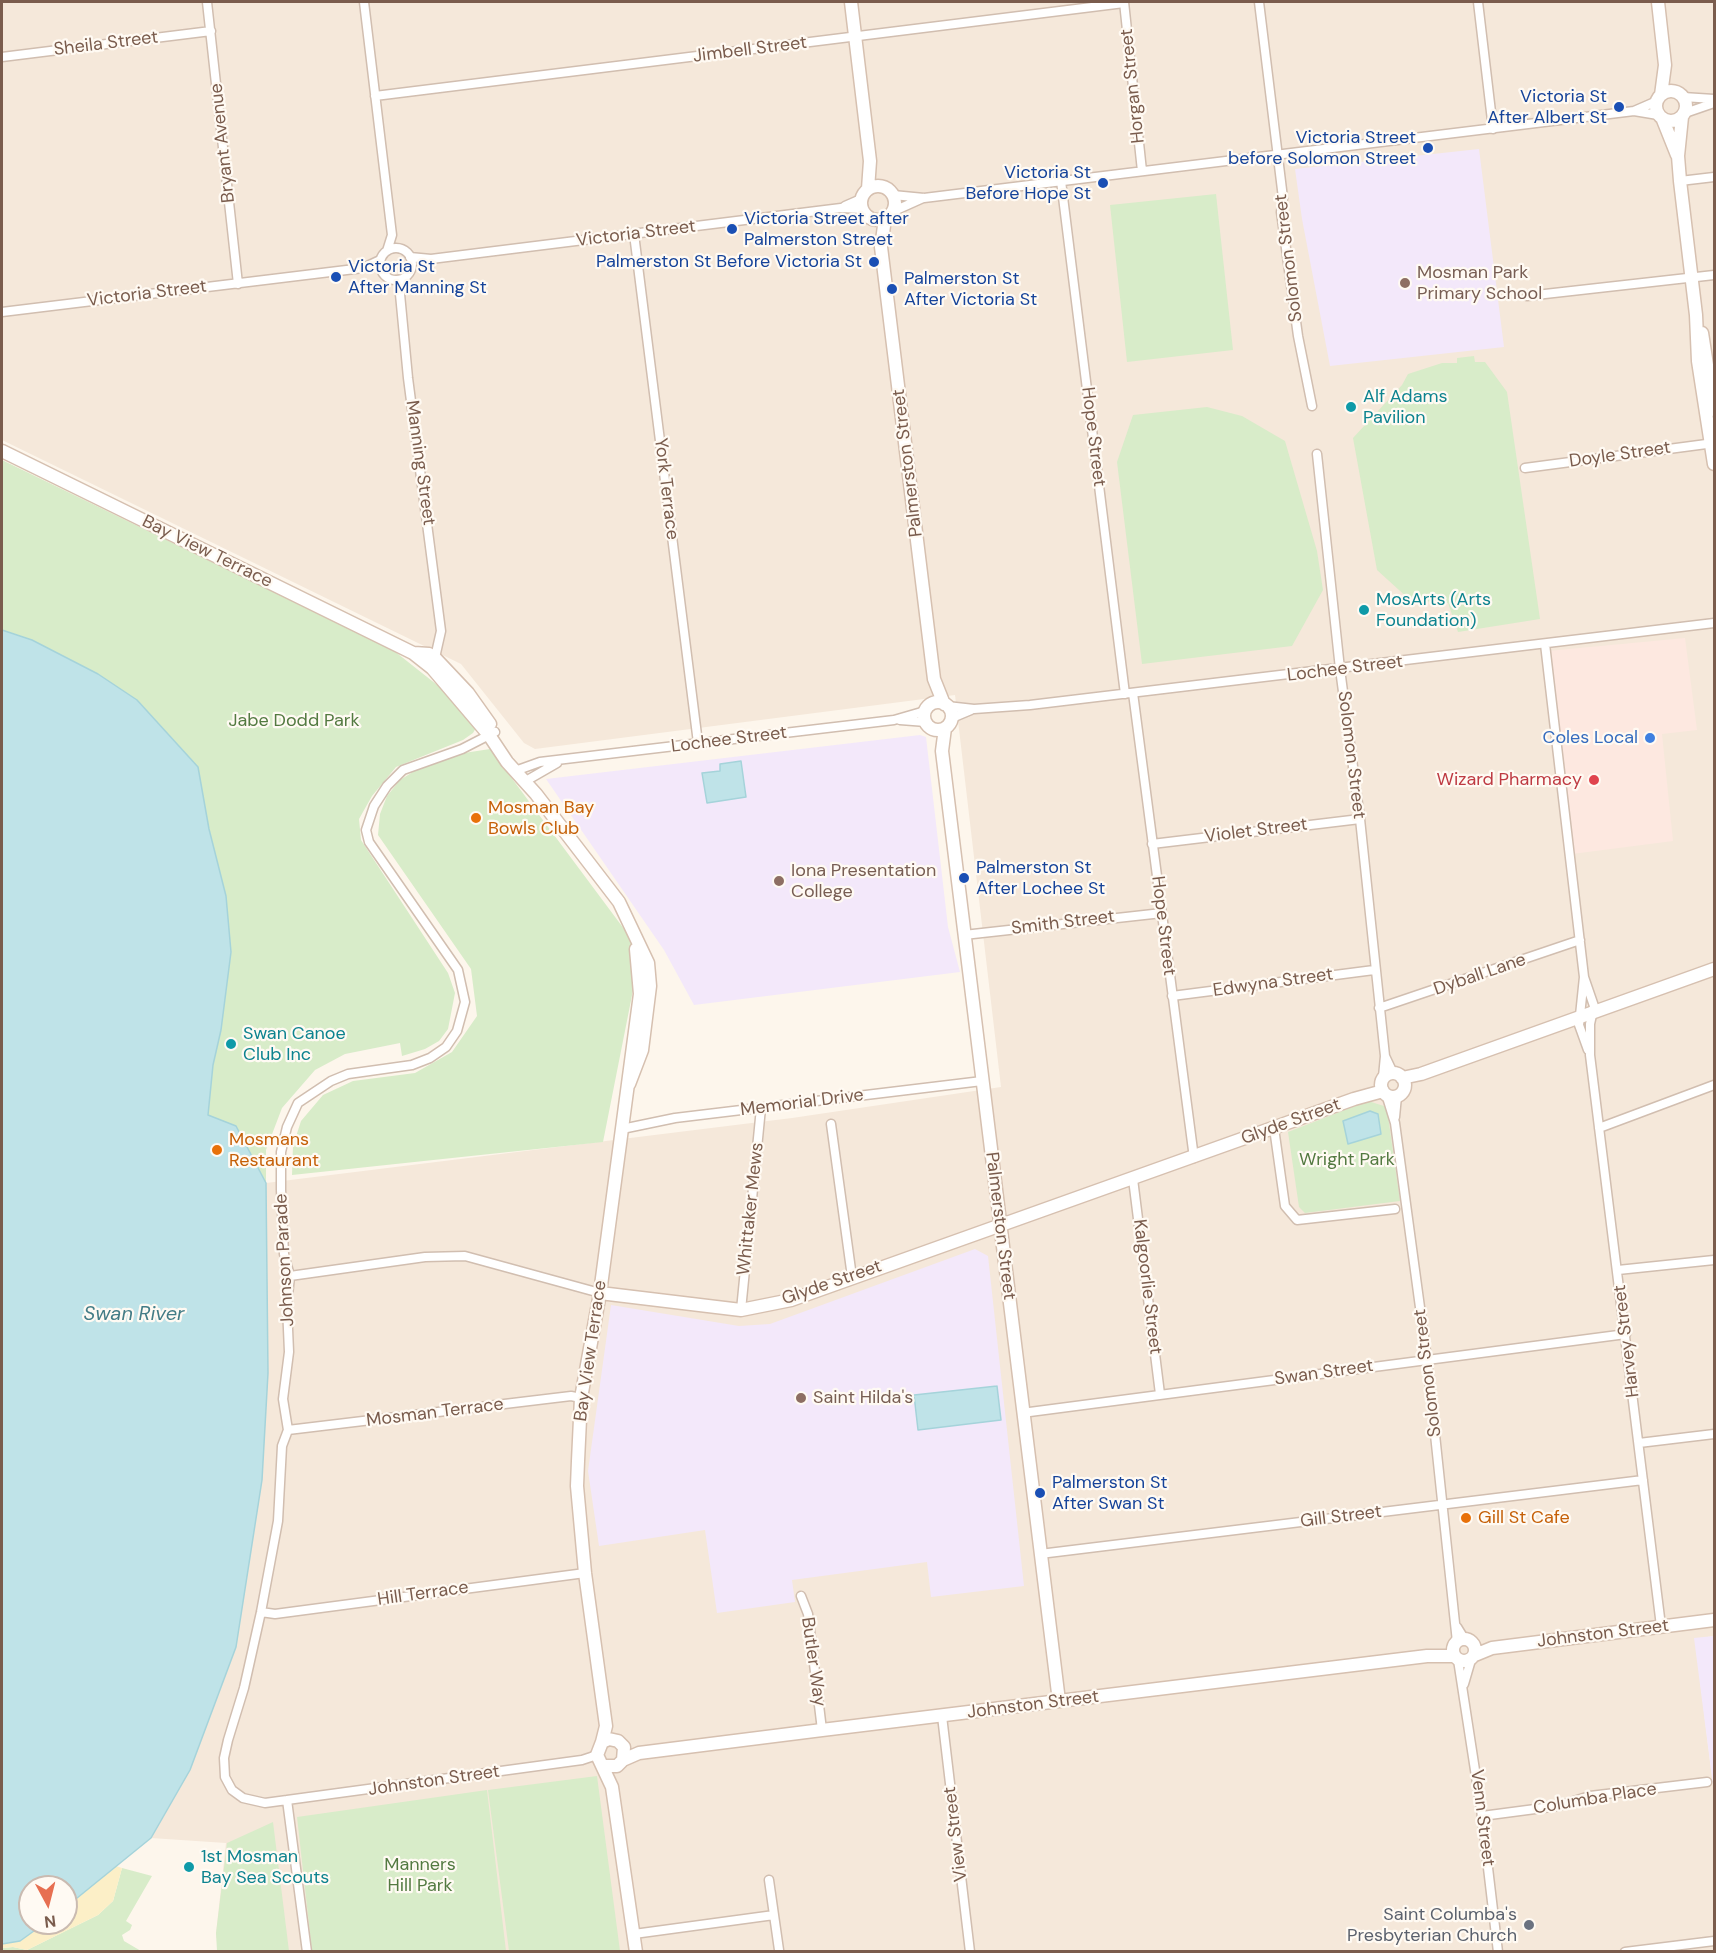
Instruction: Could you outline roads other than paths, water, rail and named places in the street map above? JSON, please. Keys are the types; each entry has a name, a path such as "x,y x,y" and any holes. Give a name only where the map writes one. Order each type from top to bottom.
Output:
{"street":[{"name":"Bryant Avenue","path":"207,2 238,284"},
{"path":"364,2 392,235 387,250 380,260 381,272 389,279 407,275 410,257 392,235"},
{"name":"Palmerston Street","path":"851,2 870,161 865,204 881,247 1059,1701"},
{"name":"Jimbell Street","path":"375,96 1124,2"},
{"name":"Horgan Street","path":"1124,2 1142,171"},
{"name":"Solomon Street","path":"1259,2 1290,280 1312,406"},
{"path":"1478,2 1493,129"},
{"path":"1658,2 1665,65 1659,98 1661,117 1678,156"},
{"name":"Sheila Street","path":"2,57 211,31"},
{"path":"1665,65 1686,105 1678,156 1680,181 1696,315 1707,360 1714,410"},
{"path":"1634,111 1669,91 1714,101"},
{"path":"924,198 889,215 865,204 882,186 893,195 924,198 1634,111 1673,122 1714,101"},
{"name":"Palmerston Street","path":"870,161 882,186"},
{"path":"1680,181 1714,177"},
{"name":"Hope Street","path":"1061,181 1129,694 1162,913 1194,1158"},
{"name":"Palmerston Street","path":"881,247 893,195"},
{"name":"Victoria Street","path":"410,257 431,260 865,204"},
{"name":"York Terrace","path":"634,234 698,743"},
{"path":"387,250 403,250"},
{"name":"Victoria Street","path":"2,312 363,268 380,260"},
{"name":"Victoria Street","path":"407,275 431,260"},
{"name":"Victoria Street","path":"363,268 381,272"},
{"name":"Manning Street","path":"407,275 400,294 441,631 430,661"},
{"path":"1527,296 1714,275"},
{"name":"Manning Street","path":"389,279 400,294"},
{"path":"1707,360 1714,464"},
{"name":"Doyle Street","path":"1525,468 1713,443"},
{"name":"Bay View Terrace","path":"2,451 430,661 489,729 619,902 638,956 640,994 600,1293 581,1398 578,1486 585,1573 636,1952"},
{"name":"Solomon Street","path":"1317,454 1340,669 1360,819 1374,970 1427,1359 1456,1624 1464,1650"},
{"name":"Lochee Street","path":"523,775 540,762 1714,623"},
{"name":"Harvey Street","path":"1545,644 1584,977 1579,1025 1590,1055"},
{"name":"Johnson Parade","path":"287,1800 252,1802 232,1790 225,1777 224,1758 244,1688 261,1612 278,1521 282,1446 288,1430 283,1399 289,1352 287,1306 290,1276 284,1254 281,1152 287,1127 298,1103 331,1081 348,1074 412,1065 430,1058 446,1047 457,1031 464,1013 464,991 458,970 369,842 366,831 374,806 387,786 403,770 462,749 489,729"},
{"name":"Violet Street","path":"1152,844 1360,819"},
{"name":"Smith Street","path":"964,935 1162,913"},
{"name":"Dyball Lane","path":"1379,1008 1580,940"},
{"name":"Glyde Street","path":"290,1276 425,1257 465,1256 600,1293 741,1310 791,1300 1194,1158 1714,969"},
{"name":"Edwyna Street","path":"1172,996 1374,970"},
{"name":"Harvey Street","path":"1584,977 1591,994 1593,1013 1590,1024 1590,1055 1661,1626"},
{"name":"Memorial Drive","path":"622,1129 675,1118 982,1081"},
{"path":"1599,1128 1714,1085"},
{"name":"Whittaker Mews","path":"741,1310 761,1108"},
{"path":"831,1124 852,1277"},
{"path":"1274,1128 1285,1206 1297,1220 1395,1209"},
{"name":"Kalgoorlie Street","path":"1133,1179 1161,1394"},
{"path":"1618,1270 1714,1260"},
{"name":"Swan Street","path":"1022,1413 1626,1334"},
{"name":"Mosman Terrace","path":"288,1430 571,1395 581,1398"},
{"path":"1639,1443 1714,1434"},
{"name":"Gill Street","path":"1040,1554 1643,1480"},
{"name":"Hill Terrace","path":"261,1612 276,1614 585,1573"},
{"name":"Butler Way","path":"801,1596 808,1614 822,1730"},
{"name":"Johnston Street","path":"287,1800 582,1760 1714,1620"},
{"name":"Venn Street","path":"1464,1650 1463,1684 1498,1952"},
{"name":"View Street","path":"942,1716 970,1952"},
{"name":"Bay View Terrace","path":"606,1726 602,1742 611,1757"},
{"name":"Columba Place","path":"1482,1816 1558,1806 1590,1796 1707,1782"},
{"path":"287,1800 307,1952"},
{"path":"769,1880 779,1950"},
{"path":"634,1934 774,1915"},
{"path":"1625,1952 1714,1941"}],"water":[{"name":"Swan River","path":"2,630 32,640 98,674 137,700 198,767 209,829 226,896 231,952 221,1030 213,1065 208,1115 236,1126 266,1183 268,1373 262,1480 236,1647 190,1770 151,1838 78,1897 78,1875 18,1875 18,1935 28,1935 20,1941 2,1944"},
{"path":"741,761 746,797 707,803 702,773 720,771 720,764"},
{"path":"1370,1111 1378,1114 1381,1134 1348,1144 1343,1121"},
{"path":"997,1386 1001,1420 918,1430 914,1395"}],"place":[{"name":"Victoria St After Albert St","path":"1619,107"},
{"name":"Victoria Street before Solomon Street","path":"1428,148"},
{"name":"Victoria St Before Hope St","path":"1103,183"},
{"name":"Victoria Street after Palmerston Street","path":"732,229"},
{"name":"Palmerston St Before Victoria St","path":"874,262"},
{"name":"Victoria St After Manning St","path":"336,277"},
{"name":"Mosman Park Primary School","path":"1405,283"},
{"name":"Palmerston St After Victoria St","path":"892,289"},
{"name":"Alf Adams Pavilion","path":"1351,407"},
{"name":"MosArts (Arts Foundation)","path":"1364,610"},
{"name":"Coles Local","path":"1650,738"},
{"name":"Wizard Pharmacy","path":"1594,780"},
{"name":"Mosman Bay Bowls Club","path":"476,818"},
{"name":"Palmerston St After Lochee St","path":"964,878"},
{"name":"Iona Presentation College","path":"779,881"},
{"name":"Swan Canoe Club Inc","path":"231,1044"},
{"name":"Mosmans Restaurant","path":"217,1150"},
{"name":"Saint Hilda's","path":"801,1398"},
{"name":"Palmerston St After Swan St","path":"1040,1493"},
{"name":"Gill St Cafe","path":"1466,1518"},
{"name":"1st Mosman Bay Sea Scouts","path":"189,1867"},
{"name":"Saint Columba's Presbyterian Church","path":"1529,1925"}],"park label":[{"name":"Jabe Dodd Park","path":"294,721"},
{"name":"Wright Park","path":"1347,1160"},
{"name":"Manners Hill Park","path":"420,1875"}]}
